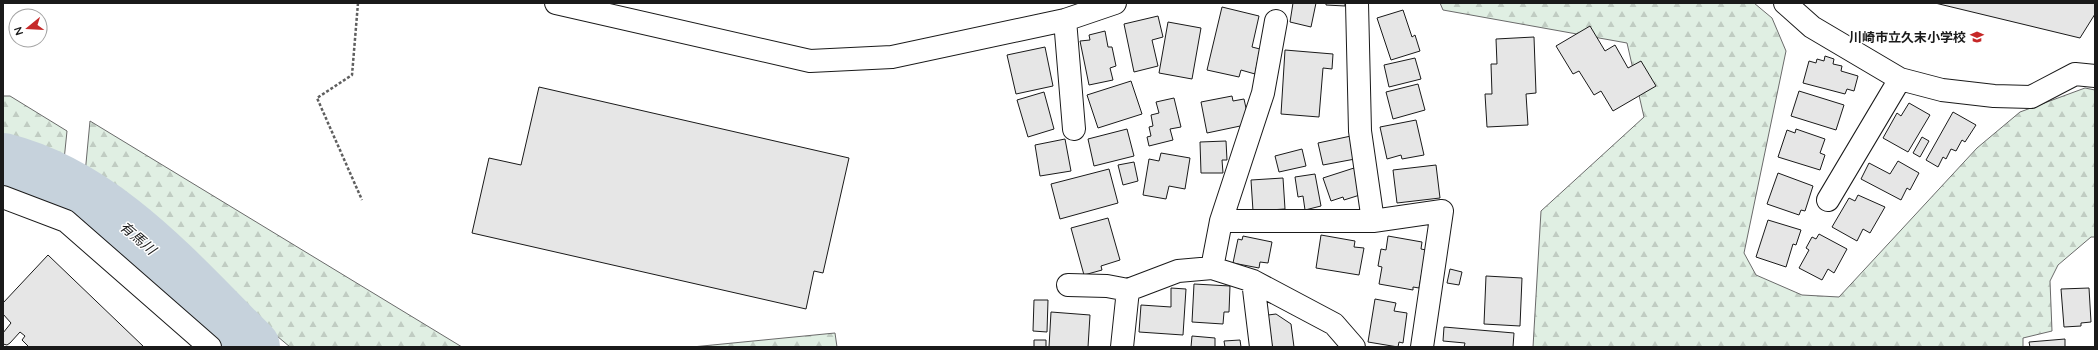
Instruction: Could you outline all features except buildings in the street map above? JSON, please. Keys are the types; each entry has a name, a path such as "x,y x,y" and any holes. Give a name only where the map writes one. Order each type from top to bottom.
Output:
{"street":[{"path":"556,3 810,61 892,56 1065,20 1115,3"},
{"path":"1357,3 1360,131 1373,221"},
{"path":"1785,3 1812,27 1900,79 1942,90 1994,96 2031,97 2075,74 2095,76"},
{"path":"1065,20 1074,129"},
{"path":"1212,268 1221,221 1263,93 1276,21"},
{"path":"1828,200 1900,79"},
{"path":"3,197 66,221 210,347"},
{"path":"1221,221 1373,221 1442,212 1422,347"},
{"path":"1068,285 1107,286 1128,290 1178,271 1212,268 1253,281 1334,324 1354,347"},
{"path":"1253,281 1261,347"},
{"path":"1122,347 1128,290"}],"path":[{"path":"358,3 352,75 317,98 362,200"}],"green space":[{"path":"1440,3 1754,3 1772,18 1786,51 1744,253 1756,275 1802,295 1839,297 1977,148 2020,112 2085,88 2095,90 2095,237 2091,237 2058,265 2050,281 2052,331 2023,338 2023,347 1533,347 1541,211 1644,117 1627,43 1443,10"},
{"path":"3,96 10,96 67,131 63,170 3,149"},
{"path":"90,121 462,347 290,347 85,174"},
{"path":"835,333 837,347 692,347"}],"waterway":[{"name":"有馬川","path":"3,161 40,174 75,191 108,212 168,263 252,347"}],"place":[{"name":"川崎市立久末小学校","path":"1977,37"}]}
